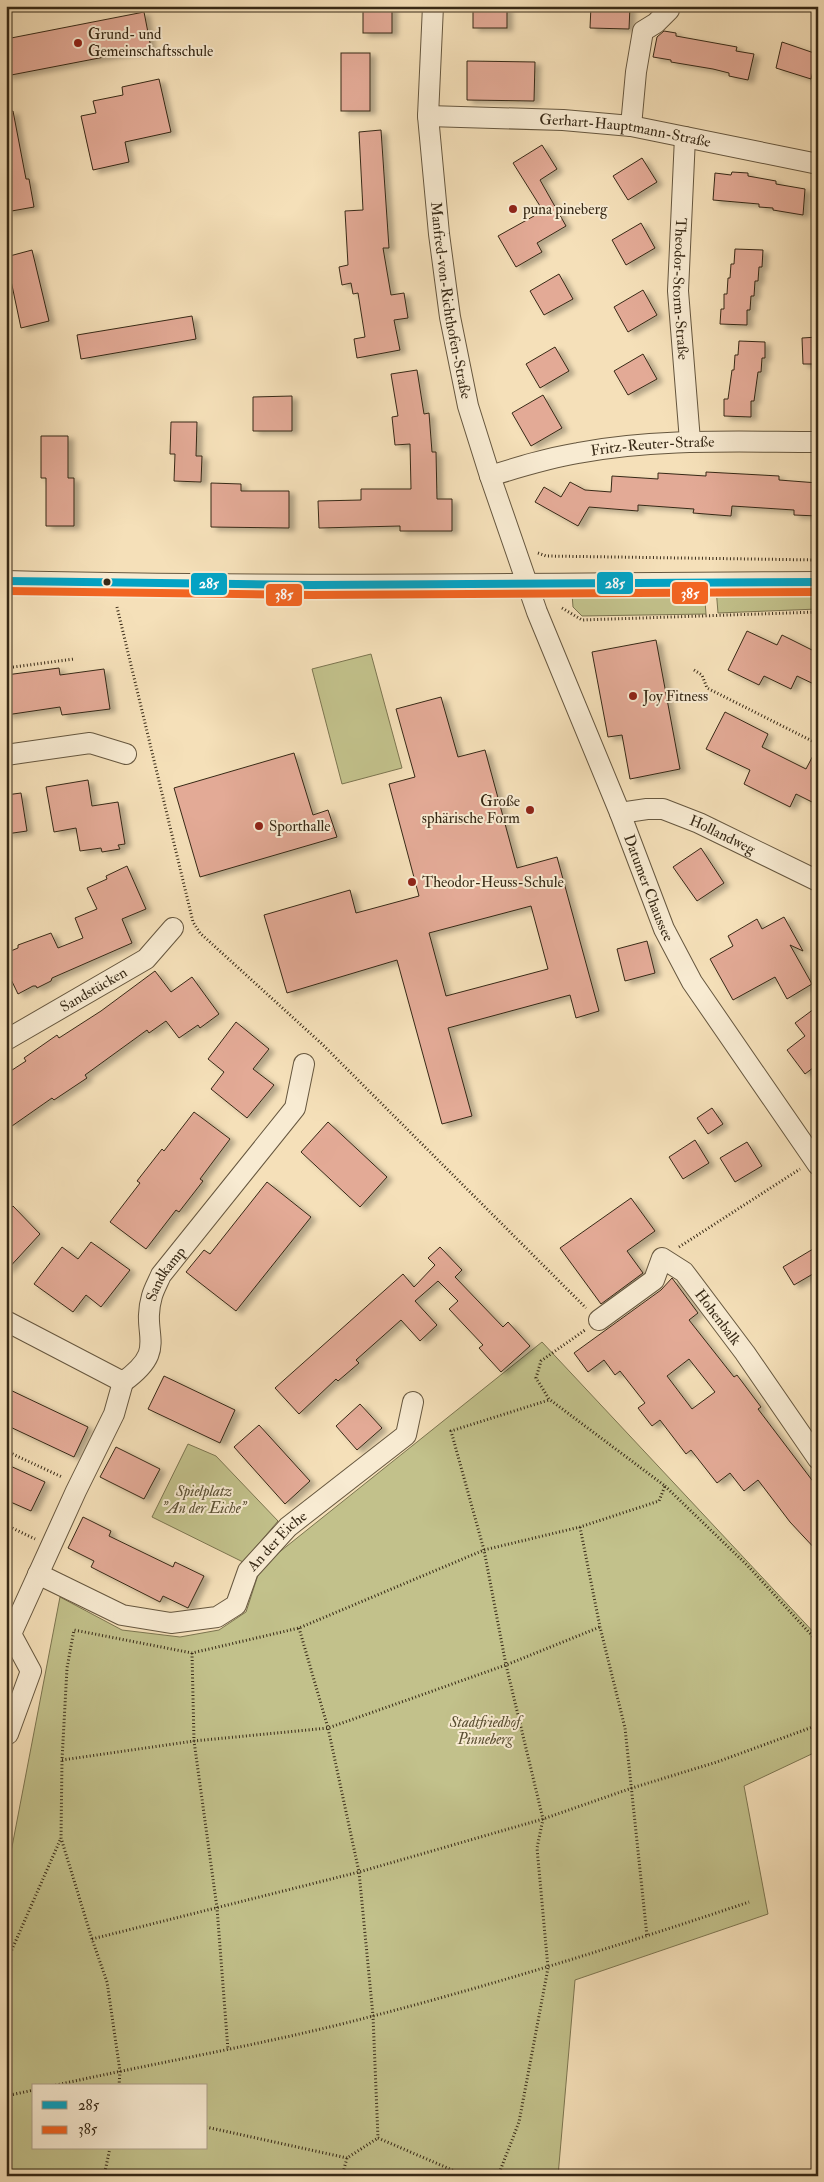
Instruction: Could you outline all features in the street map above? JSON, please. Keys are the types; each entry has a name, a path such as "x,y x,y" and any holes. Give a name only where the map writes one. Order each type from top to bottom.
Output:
{"street":[{"name":"Manfred-von-Richthofen-Straße","path":"434,6 428,116 439,234 450,317 468,406 527,585"},
{"path":"631,126 636,72 643,31 656,23 669,10"},
{"name":"Gerhart-Hauptmann-Straße","path":"428,116 553,119 631,126 818,164"},
{"name":"Theodor-Storm-Straße","path":"685,137 678,291 690,441"},
{"name":"Fritz-Reuter-Straße","path":"490,476 532,463 579,452 690,441 818,442"},
{"path":"6,582 253,586 818,582"},
{"name":"Datumer Chaussee","path":"527,585 620,813 664,929 692,982 816,1162"},
{"path":"6,755 90,743 126,754"},
{"name":"Hollandweg","path":"620,813 663,809 699,823 818,881"},
{"name":"Sandstücken","path":"6,1040 146,959 173,928"},
{"name":"Sandkamp","path":"123,1382 140,1370 148,1357 152,1338 150,1321 152,1297 161,1275 295,1108 304,1064"},
{"path":"599,1320 654,1280 662,1258"},
{"name":"Hohenbalk","path":"662,1258 684,1272 745,1353 818,1459"},
{"path":"6,1321 123,1382 114,1414 11,1634 31,1670 8,1734 6,1734"},
{"name":"An der Eiche","path":"38,1574 122,1615 171,1623 217,1618 236,1605 248,1571 288,1528 406,1435 413,1402"}],"path":[{"path":"538,553 546,556 818,560"},
{"path":"117,607 193,922 200,933 322,1044 599,1320 541,1361 536,1378 550,1400 665,1486 746,1565 818,1642"},
{"path":"562,608 582,620 818,612"},
{"path":"6,668 74,659"},
{"path":"694,670 702,675 707,688 818,744"},
{"path":"662,1258 816,1162"},
{"path":"498,2176 519,2122 548,1968 537,1848 543,1819 506,1665 484,1550 451,1431 550,1400"},
{"path":"6,1451 79,1486"},
{"path":"119,2084 120,2071 107,1982 61,1838 62,1760 68,1668 74,1630 192,1653 299,1628 484,1550 580,1527 659,1500 665,1486"},
{"path":"6,1525 51,1546"},
{"path":"580,1527 600,1627 625,1728 646,1936"},
{"path":"62,1760 194,1741 328,1728 506,1665 600,1627"},
{"path":"299,1628 328,1728 359,1872 372,2016 378,2138"},
{"path":"192,1653 194,1741 217,1908 228,2050"},
{"path":"92,1939 359,1872 543,1819 632,1788 717,1762 818,1725"},
{"path":"6,1964 61,1838"},
{"path":"61,2084 228,2050 372,2016 548,1968 749,1902"},
{"path":"6,2096 32,2090"},
{"path":"208,2128 347,2158"},
{"path":"342,2176 347,2158 378,2138"},
{"path":"378,2138 466,2176"},
{"path":"104,2176 110,2150"}],"green space":[{"path":"704,588 706,614 582,616 573,607 572,594 622,589"},
{"path":"716,588 818,589 818,609 718,613"},
{"path":"371,654 402,768 342,784 312,669"},
{"name":"Stadtfriedhof Pinneberg","path":"542,1342 818,1637 818,1751 744,1786 768,1914 575,1980 558,2176 6,2176 6,1878 60,1597 122,1630 180,1637 219,1630 246,1612 258,1575 277,1554"},
{"name":"Spielplatz \"An der Eiche\"","path":"188,1444 216,1456 278,1521 243,1562 152,1517"}],"building":[{"path":"363,6 392,6 392,33 363,33"},
{"path":"473,6 507,6 507,28 473,28"},
{"path":"591,6 630,6 629,29 590,28"},
{"name":"Grund- und Gemeinschaftsschule","path":"144,12 151,48 6,76 6,39"},
{"path":"664,31 676,33 676,36 737,47 736,51 754,54 748,80 729,76 729,73 713,69 653,57 657,37"},
{"path":"782,42 817,54 811,79 776,68"},
{"path":"341,53 370,53 370,111 341,111"},
{"path":"467,61 535,62 534,101 467,100"},
{"path":"159,79 171,132 125,142 129,162 93,170 81,116 96,113 93,101 123,95 122,87"},
{"path":"13,111 26,179 29,179 34,207 6,212 6,112"},
{"path":"381,130 389,248 383,248 391,295 404,293 408,318 394,320 400,350 357,358 354,339 365,337 358,293 353,294 351,283 342,285 339,267 348,265 345,211 363,210 359,132"},
{"path":"542,145 557,169 540,180 566,226 537,243 542,252 516,267 498,236 534,216 531,211 540,206 513,163"},
{"path":"642,158 657,182 628,200 613,176"},
{"path":"732,172 748,173 748,176 776,181 776,184 805,189 803,215 773,210 773,208 759,207 759,204 713,200 715,173 731,175"},
{"path":"641,223 655,248 626,265 612,240"},
{"path":"735,249 763,250 762,267 759,267 758,281 755,281 754,296 751,296 750,310 747,310 747,325 720,324 721,309 724,309 724,294 727,294 731,264 734,264"},
{"path":"32,250 49,321 21,328 6,257"},
{"path":"559,274 573,299 544,315 530,291"},
{"path":"643,290 657,315 628,332 614,307"},
{"path":"192,316 196,339 81,359 77,335"},
{"path":"818,337 818,364 803,364 802,338"},
{"path":"739,341 765,342 765,358 762,358 761,372 758,372 754,401 751,401 751,417 724,416 724,399 728,399 735,355 738,355"},
{"path":"555,347 569,371 540,388 526,364"},
{"path":"643,354 657,379 628,395 614,371"},
{"path":"417,370 424,414 429,413 432,452 436,452 437,499 452,499 452,531 400,531 400,526 319,528 318,501 361,500 361,489 411,489 410,444 395,445 392,417 398,416 391,374"},
{"path":"543,395 562,428 531,446 512,413"},
{"path":"292,396 292,431 253,431 253,397"},
{"path":"171,422 197,422 196,456 202,456 201,482 174,481 175,454 170,454"},
{"path":"41,436 68,436 68,478 74,478 74,526 46,526 46,478 41,478"},
{"path":"706,472 779,476 779,480 818,483 818,516 794,515 794,510 732,506 731,516 693,513 694,509 638,505 638,511 589,507 578,526 535,502 544,487 561,497 570,482 585,490 611,492 612,476 658,479 658,473 706,476"},
{"path":"211,483 241,484 241,491 289,491 289,528 211,527"},
{"path":"747,631 777,645 782,635 818,653 818,686 797,676 791,689 764,676 759,685 728,670"},
{"name":"Joy Fitness","path":"656,640 680,769 630,779 622,735 608,737 592,652"},
{"path":"59,668 60,675 104,669 110,709 62,715 60,707 6,715 6,675"},
{"path":"441,697 458,757 485,750 517,868 557,857 599,1011 576,1018 570,995 448,1028 472,1116 442,1124 397,960 287,993 264,915 350,890 356,913 419,896 389,784 415,777 396,709","holes":["531,906 548,969 446,996 429,933"]},
{"path":"725,712 768,734 762,747 806,769 818,746 818,805 796,794 790,807 744,784 750,770 706,749"},
{"name":"Sporthalle","path":"294,753 313,815 328,810 337,837 200,877 174,788"},
{"path":"88,780 92,806 118,802 125,844 118,845 120,849 102,852 101,848 80,851 76,828 54,832 46,787"},
{"path":"21,793 27,831 6,834 6,795"},
{"path":"701,848 724,883 697,901 673,867"},
{"path":"127,866 146,909 122,919 132,943 52,978 51,981 37,988 33,986 18,994 6,969 6,953 18,948 18,945 51,933 58,948 83,938 75,918 97,909 87,888 107,879 106,876"},
{"path":"784,917 803,951 790,945 812,984 787,999 775,977 733,1000 710,959 733,946 728,936 757,919 762,929"},
{"path":"647,941 655,973 625,981 617,949"},
{"path":"155,971 171,992 192,977 219,1014 200,1028 198,1025 179,1038 166,1021 149,1033 147,1030 85,1075 87,1078 54,1100 52,1098 12,1126 6,1118 6,1074 26,1061 24,1058 57,1035 59,1038 101,1011"},
{"path":"818,1006 818,1064 805,1074 787,1050 805,1036 795,1023"},
{"path":"236,1022 269,1049 253,1069 274,1085 247,1118 211,1089 224,1072 208,1059"},
{"path":"712,1108 723,1124 708,1134 697,1118"},
{"path":"194,1112 230,1139 200,1179 203,1181 179,1212 176,1210 146,1249 110,1222 140,1183 137,1181 162,1149 164,1151"},
{"path":"328,1122 387,1177 360,1207 301,1152"},
{"path":"695,1140 709,1163 683,1179 669,1157"},
{"path":"747,1142 762,1166 735,1182 720,1158"},
{"path":"267,1182 311,1217 236,1311 186,1272 204,1250 210,1254"},
{"path":"631,1198 655,1231 627,1251 643,1273 601,1304 560,1248"},
{"path":"13,1206 40,1234 6,1271 6,1213"},
{"path":"91,1242 130,1270 101,1307 86,1295 73,1312 34,1284 62,1247 78,1259"},
{"path":"818,1246 818,1271 794,1285 783,1267"},
{"path":"440,1247 462,1270 455,1277 503,1327 508,1322 530,1346 501,1372 479,1348 483,1345 449,1309 458,1301 438,1281 415,1301 437,1325 420,1341 401,1320 356,1360 359,1363 338,1381 336,1379 299,1414 275,1388 403,1274 414,1287 435,1265 428,1258"},
{"path":"672,1278 698,1313 689,1320 734,1377 737,1375 761,1407 758,1409 818,1488 818,1552 790,1522 758,1480 744,1491 730,1473 717,1483 691,1450 686,1454 660,1420 652,1426 638,1408 645,1403 620,1371 615,1375 604,1360 588,1372 574,1353 661,1290","holes":["689,1359 715,1392 692,1409 667,1376"]},
{"path":"164,1376 235,1410 220,1443 148,1409"},
{"path":"6,1388 88,1427 74,1457 6,1425"},
{"path":"360,1404 382,1428 357,1450 336,1426"},
{"path":"259,1425 310,1481 285,1504 234,1447"},
{"path":"116,1447 160,1469 144,1499 100,1477"},
{"path":"6,1464 45,1482 31,1511 6,1500"},
{"path":"83,1517 111,1531 109,1536 173,1567 175,1562 204,1576 188,1608 163,1596 160,1602 91,1567 94,1561 68,1548"}],"transit line":[{"name":"285","path":"6,581 311,585 818,582"},
{"name":"385","path":"6,591 311,595 818,592"}],"place":[{"name":"Grund- und Gemeinschaftsschule","path":"78,43"},
{"name":"puna pineberg","path":"513,209"},
{"name":"Joy Fitness","path":"633,696"},
{"name":"Große sphärische Form","path":"530,810"},
{"name":"Sporthalle","path":"259,826"},
{"name":"Theodor-Heuss-Schule","path":"412,882"}]}
